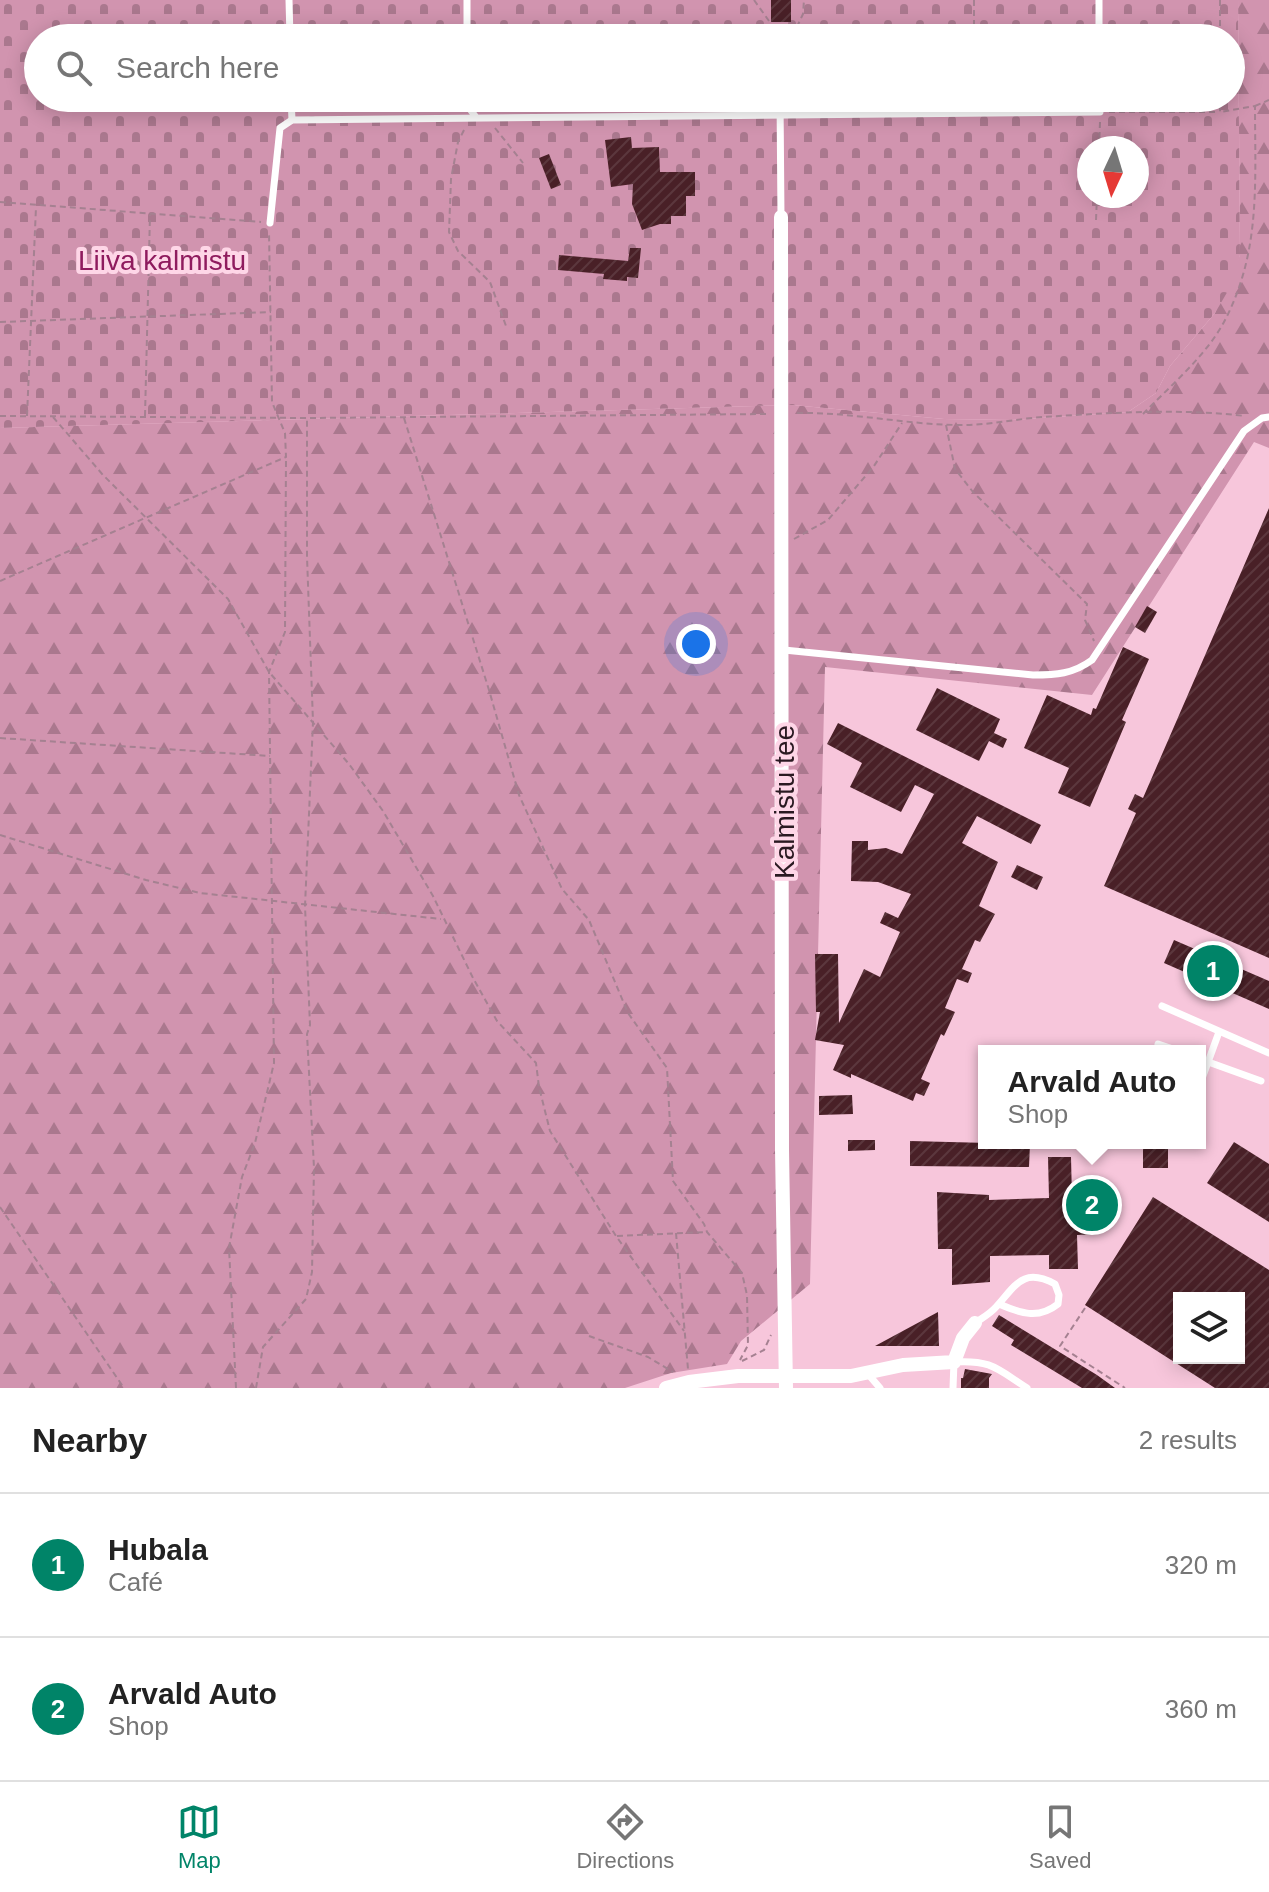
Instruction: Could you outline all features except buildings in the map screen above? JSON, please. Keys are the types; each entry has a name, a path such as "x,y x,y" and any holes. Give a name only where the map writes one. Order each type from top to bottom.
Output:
{"street":[{"name":"Kalmistu tee","path":"781,217 784,650 782,1150 786,1382"},
{"path":"666,1388 739,1369 786,1382 851,1376 903,1365 954,1362 963,1338 975,1323"}],"lane":[{"path":"289,0 290,24"},
{"path":"467,0 467,24"},
{"path":"1099,0 1099,24"},
{"path":"292,112 292,120"},
{"path":"472,112 475,116"},
{"path":"781,112 781,217"},
{"path":"270,223 280,128 292,120 1100,112"},
{"path":"784,650 1057,675 1079,670 1101,648 1244,431 1266,418"},
{"path":"1162,1006 1269,1053"},
{"path":"1206,1056 1219,1032"},
{"path":"1206,1061 1261,1081"},
{"path":"975,1323 999,1304 1022,1278 1032,1276 1055,1284 1059,1295 1058,1304 1042,1313 1019,1313 999,1304"},
{"path":"953,1388 954,1362 988,1362 1027,1388"},
{"path":"867,1372 880,1388"}],"path":[{"path":"754,0 771,24"},
{"path":"798,24 804,0"},
{"path":"974,0 974,24"},
{"path":"1220,0 1220,24"},
{"path":"1245,108 1269,100"},
{"path":"1143,414 1192,363 1223,324 1247,267 1255,211 1255,106"},
{"path":"1099,136 1100,112 1220,112"},
{"path":"475,116 458,142 451,179 449,232 458,251 490,282 506,326"},
{"path":"486,117 523,163"},
{"path":"0,202 270,223 272,402 285,433 286,457 285,632 269,672 274,1063 255,1143 242,1177 229,1248 236,1388"},
{"path":"27,416 36,205"},
{"path":"1096,208 1096,220"},
{"path":"145,418 150,213"},
{"path":"0,322 272,312"},
{"path":"0,416 307,418 828,412 903,422 964,425 1040,417 1214,412 1266,418"},
{"path":"52,416 103,475 228,599 269,672 349,764 383,811 497,1021 536,1063 550,1131 616,1236 684,1331"},
{"path":"404,417 519,795 562,889 589,920 628,1013 667,1068 673,1181 707,1232 742,1273 747,1295 748,1345 739,1369"},
{"path":"256,1388 263,1347 306,1299 312,1272 314,1168 305,906 313,722 307,557 307,418"},
{"path":"783,544 828,520 874,466 903,422"},
{"path":"946,424 955,469 973,492 1087,604 1085,620 1092,639 1101,648"},
{"path":"0,581 286,457"},
{"path":"0,738 270,756"},
{"path":"0,835 146,880 200,893 443,919"},
{"path":"0,1207 124,1388"},
{"path":"616,1236 707,1232"},
{"path":"676,1233 689,1382"},
{"path":"1085,1308 1060,1346 1125,1388"},
{"path":"739,1369 764,1350 770,1341 773,1322 785,1318"},
{"path":"589,1336 648,1357 689,1382"}],"green space":[{"name":"Liiva kalmistu","path":"0,0 1238,0 1238,24 24,24 24,112 1239,112 1240,255 1232,284 1215,313 1170,366 1156,393 1128,412 1011,420 944,419 792,405 0,428"},
{"path":"1238,0 1269,0 1269,448 1254,442 1092,695 825,667 810,1284 741,1341 727,1364 671,1373 625,1388 0,1388 0,428 792,405 944,419 1011,420 1128,412 1156,393 1170,366 1215,313 1240,255 1239,112 1245,112 1245,24 1238,24"}],"place":[{"name":"Hubala","path":"1213,971"},
{"name":"Arvald Auto","path":"1092,1205"}]}
